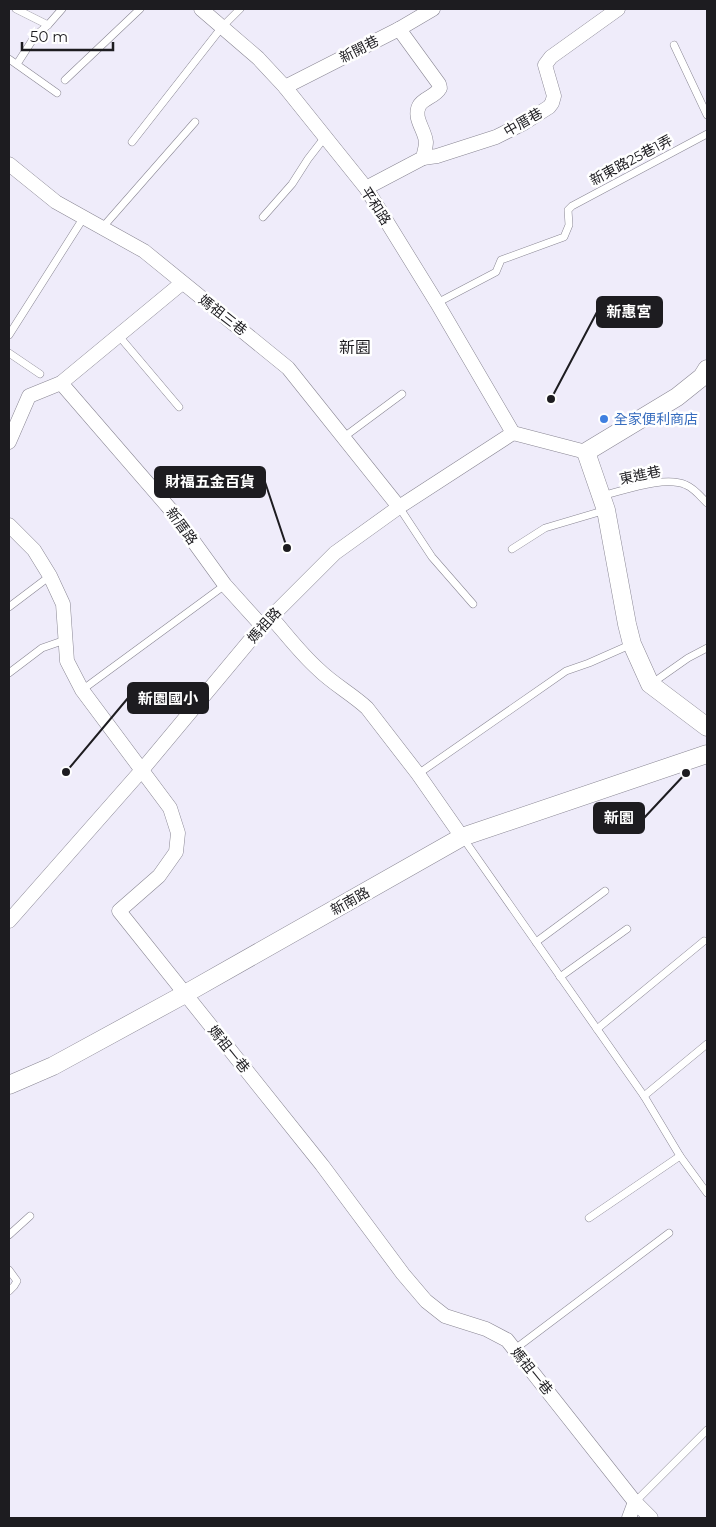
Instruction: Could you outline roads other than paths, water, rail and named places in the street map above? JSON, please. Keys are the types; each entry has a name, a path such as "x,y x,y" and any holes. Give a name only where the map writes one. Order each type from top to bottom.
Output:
{"street":[{"name":"平和路","path":"201,9 258,58 285,87 366,188 513,433"},
{"name":"新開巷","path":"285,87 400,29 433,9"},
{"name":"中厝巷","path":"366,188 423,158 437,156 496,137 524,124 549,107 554,96 546,70 547,62 551,57 618,9"},
{"path":"400,29 440,88 438,92 420,104 418,108 417,114 426,142 423,158"},
{"name":"媽祖三巷","path":"9,164 56,202 144,251 288,368 399,507"},
{"path":"9,442 29,396 61,383 182,283"},
{"path":"513,433 586,452 677,397 702,378 707,369"},
{"name":"新厝路","path":"61,383 170,509 225,585 316,668 367,708 418,774 462,837"},
{"name":"媽祖路","path":"9,921 142,770 266,621 334,553 399,507 513,433"},
{"path":"586,452 603,503 632,644 650,684 707,728"},
{"name":"媽祖一巷","path":"9,525 34,550 50,576 63,604 67,661 82,690 170,808 178,833 176,852 159,876 118,911 322,1165 403,1274 426,1301 445,1316 486,1329 507,1340 635,1502 651,1518"},
{"name":"新南路","path":"9,1085 53,1066 185,994 462,837 707,754"},
{"path":"629,1518 635,1502"}],"lane":[{"path":"16,9 48,26"},
{"path":"17,64 35,36 48,26 62,9"},
{"path":"65,80 140,9"},
{"path":"132,142 222,27 240,9"},
{"path":"674,45 707,115"},
{"path":"9,59 57,93"},
{"path":"102,228 195,122"},
{"name":"新東路25巷1弄","path":"436,303 496,272 501,260 564,237 569,225 568,210 572,206 707,134"},
{"path":"263,217 292,184 308,159 325,138"},
{"path":"9,335 84,217"},
{"path":"119,336 179,406"},
{"path":"9,353 40,374"},
{"path":"344,437 402,394"},
{"name":"東進巷","path":"512,549 545,528 647,485 669,481 680,482 688,485 707,503"},
{"path":"399,507 432,556 473,604"},
{"path":"9,607 50,576"},
{"path":"82,690 225,585"},
{"path":"9,673 42,648 65,640"},
{"path":"418,774 566,670 588,663 632,644"},
{"path":"650,684 688,658 707,648"},
{"path":"462,837 644,1096 680,1156 707,1192"},
{"path":"536,942 605,891"},
{"path":"560,977 627,929"},
{"path":"597,1029 704,941"},
{"path":"644,1096 707,1044"},
{"path":"590,1218 680,1156"},
{"path":"9,1235 30,1216"},
{"path":"515,1349 669,1233"},
{"path":"9,1270 17,1281 9,1291"},
{"path":"635,1502 707,1430"}],"place":[{"name":"新惠宮","path":"551,399"},
{"name":"全家便利商店","path":"604,419"},
{"name":"財福五金百貨","path":"287,548"},
{"name":"新園國小","path":"66,772"},
{"name":"新園","path":"686,773"}],"district":[{"name":"新園","path":"355,347"}]}
